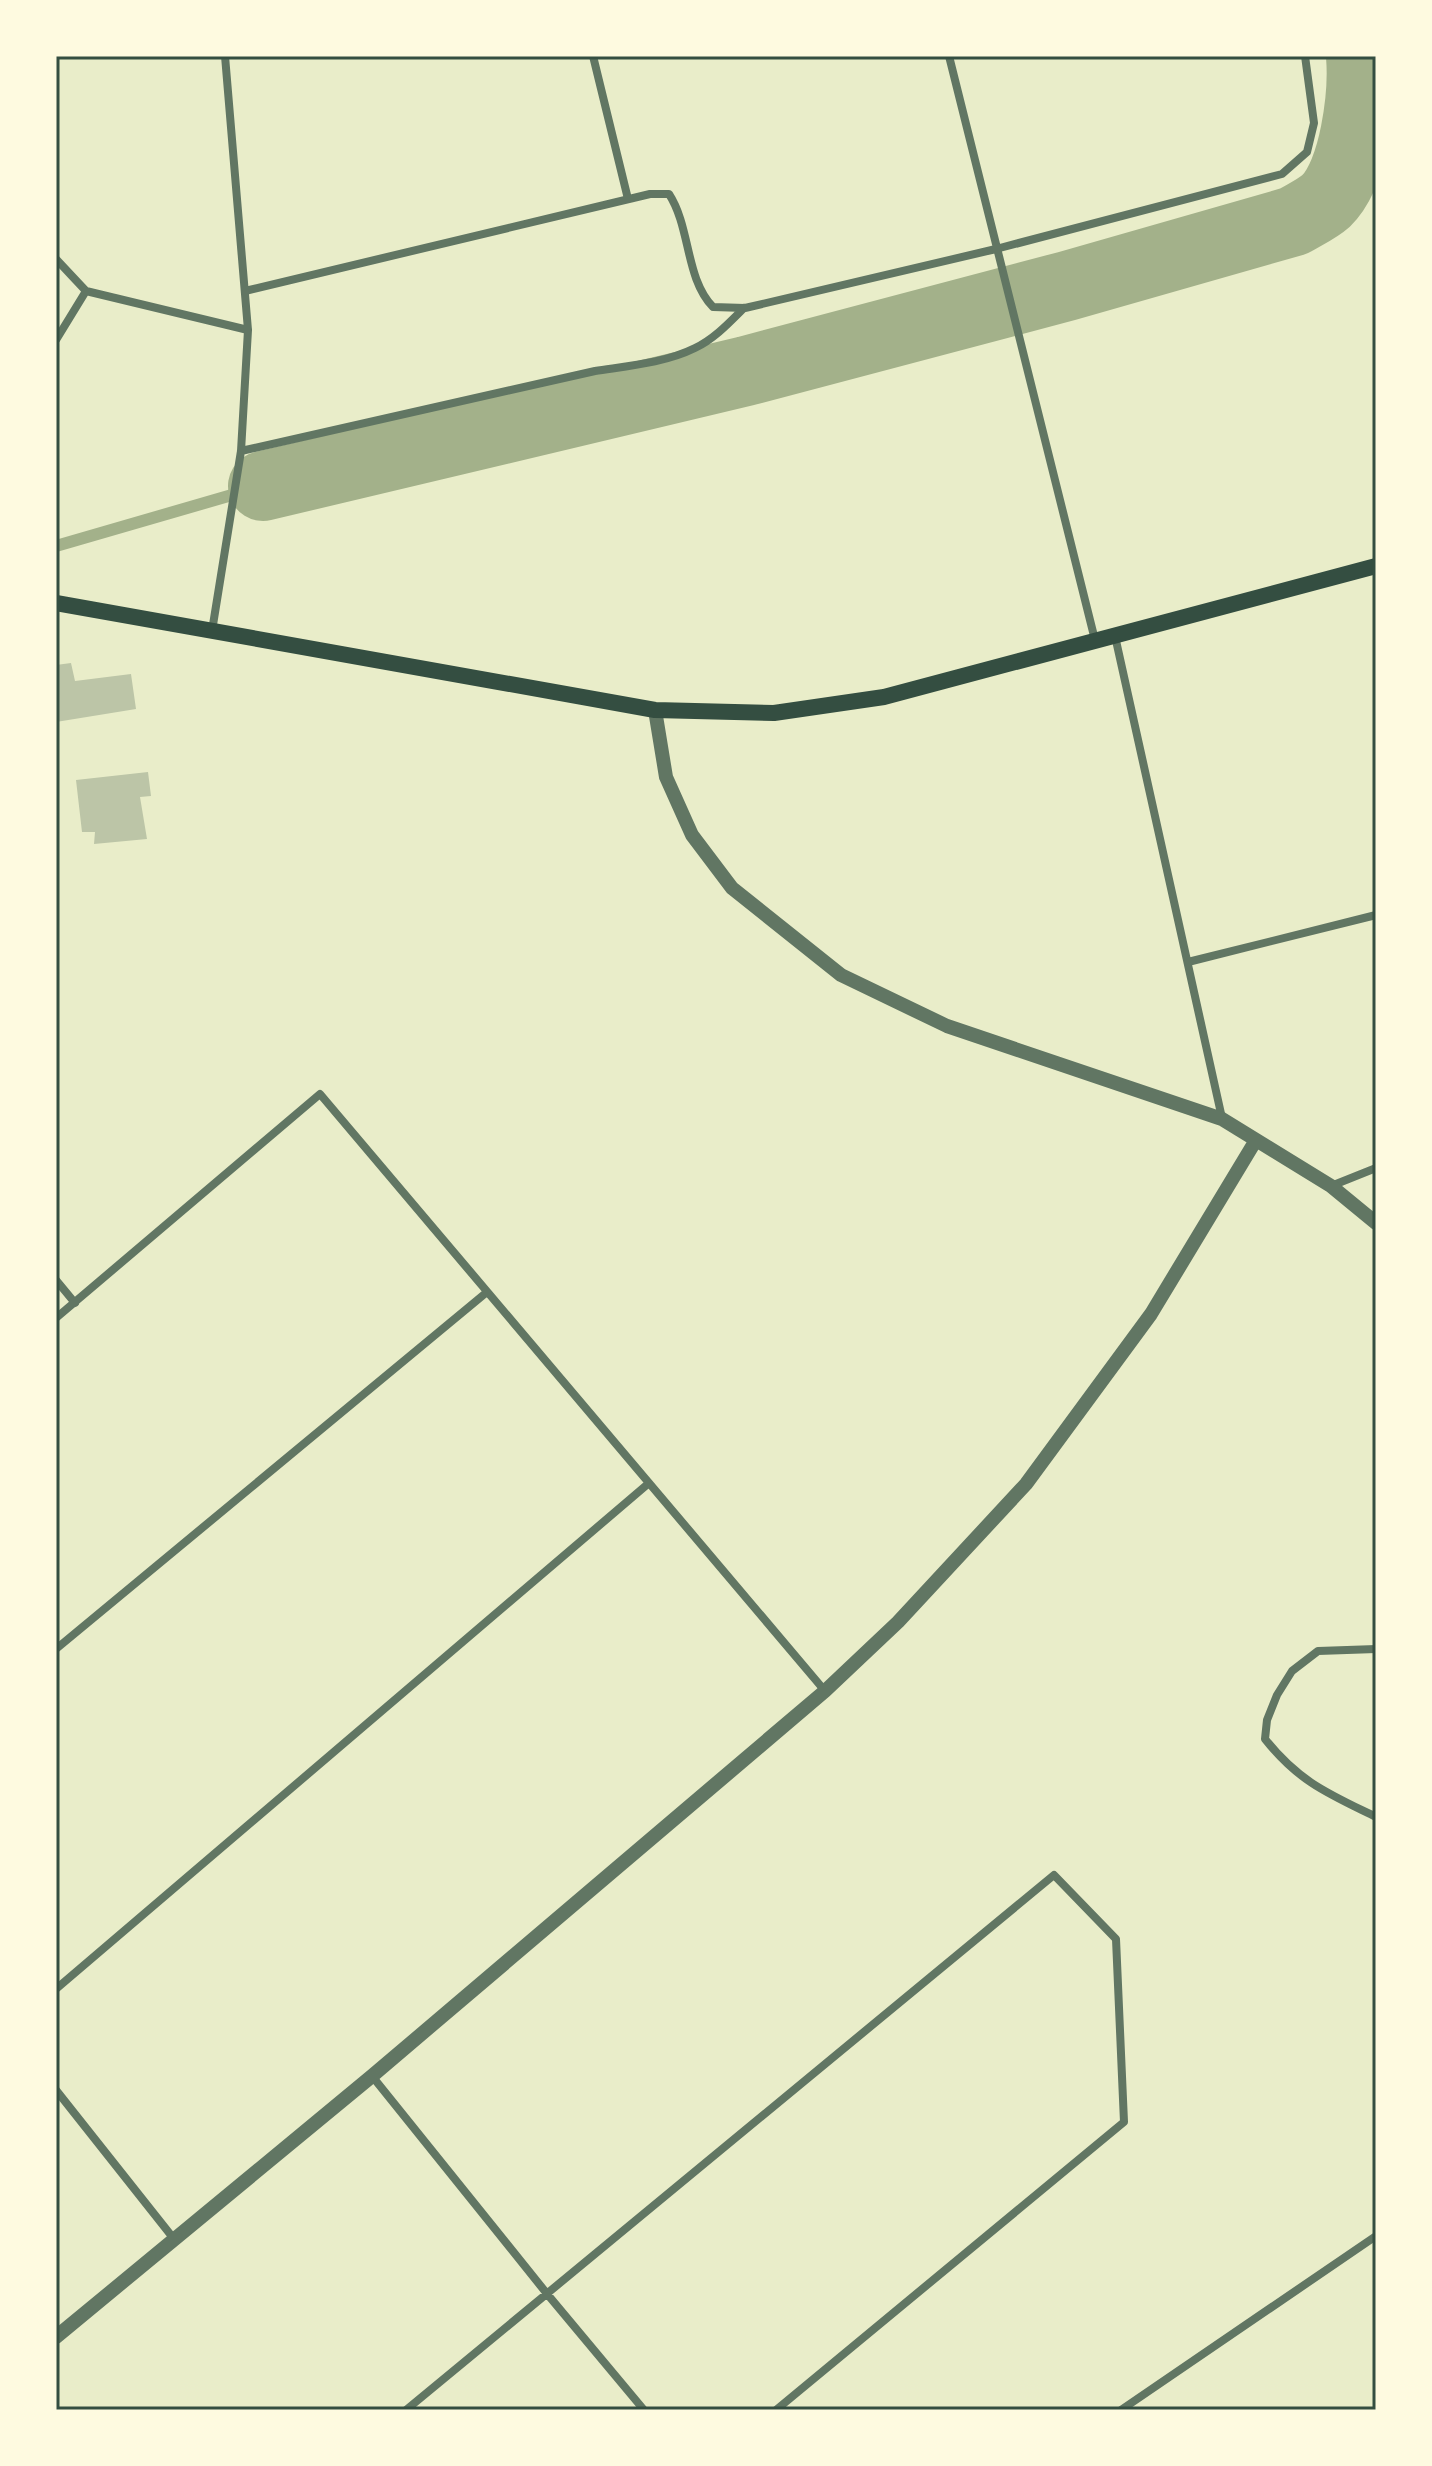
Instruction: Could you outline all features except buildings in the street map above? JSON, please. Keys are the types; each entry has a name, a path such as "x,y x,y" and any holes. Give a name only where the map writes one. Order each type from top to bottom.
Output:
{"main road":[{"path":"56,603 655,710 774,713 884,697 1376,566"}],"street":[{"path":"212,631 241,451 248,330 225,56"},
{"path":"593,56 628,199"},
{"path":"949,56 1095,640"},
{"path":"245,291 628,199 669,194 678,208 702,296 713,307 745,308 996,249 1282,174 1307,152 1314,123 1305,56"},
{"path":"56,259 86,291 248,330"},
{"path":"56,340 86,291"},
{"path":"241,451 595,371 648,362 694,349 716,335 745,308"},
{"path":"1115,635 1222,1119"},
{"path":"655,710 666,777 692,835 732,888 841,975 947,1026 1222,1119 1331,1186 1376,1223"},
{"path":"1188,962 1376,915"},
{"path":"56,1318 320,1094 825,1691"},
{"path":"56,2337 372,2076 825,1691 898,1622 1026,1484 1151,1314 1256,1140"},
{"path":"1331,1186 1376,1168"},
{"path":"56,1280 75,1303"},
{"path":"56,1649 487,1292"},
{"path":"56,1989 649,1483"},
{"path":"1376,1649 1318,1651 1292,1671 1272,1707 1265,1739 1283,1761 1309,1784 1376,1817"},
{"path":"406,2410 1054,1875 1116,1939 1124,2122 776,2410"},
{"path":"372,2076 644,2410"},
{"path":"56,2090 174,2239"},
{"path":"1121,2410 1376,2236"}],"waterway":[{"path":"263,486 746,371 1067,286 1294,221 1326,201 1344,172 1356,132 1361,56"},
{"path":"56,546 263,486"}]}
